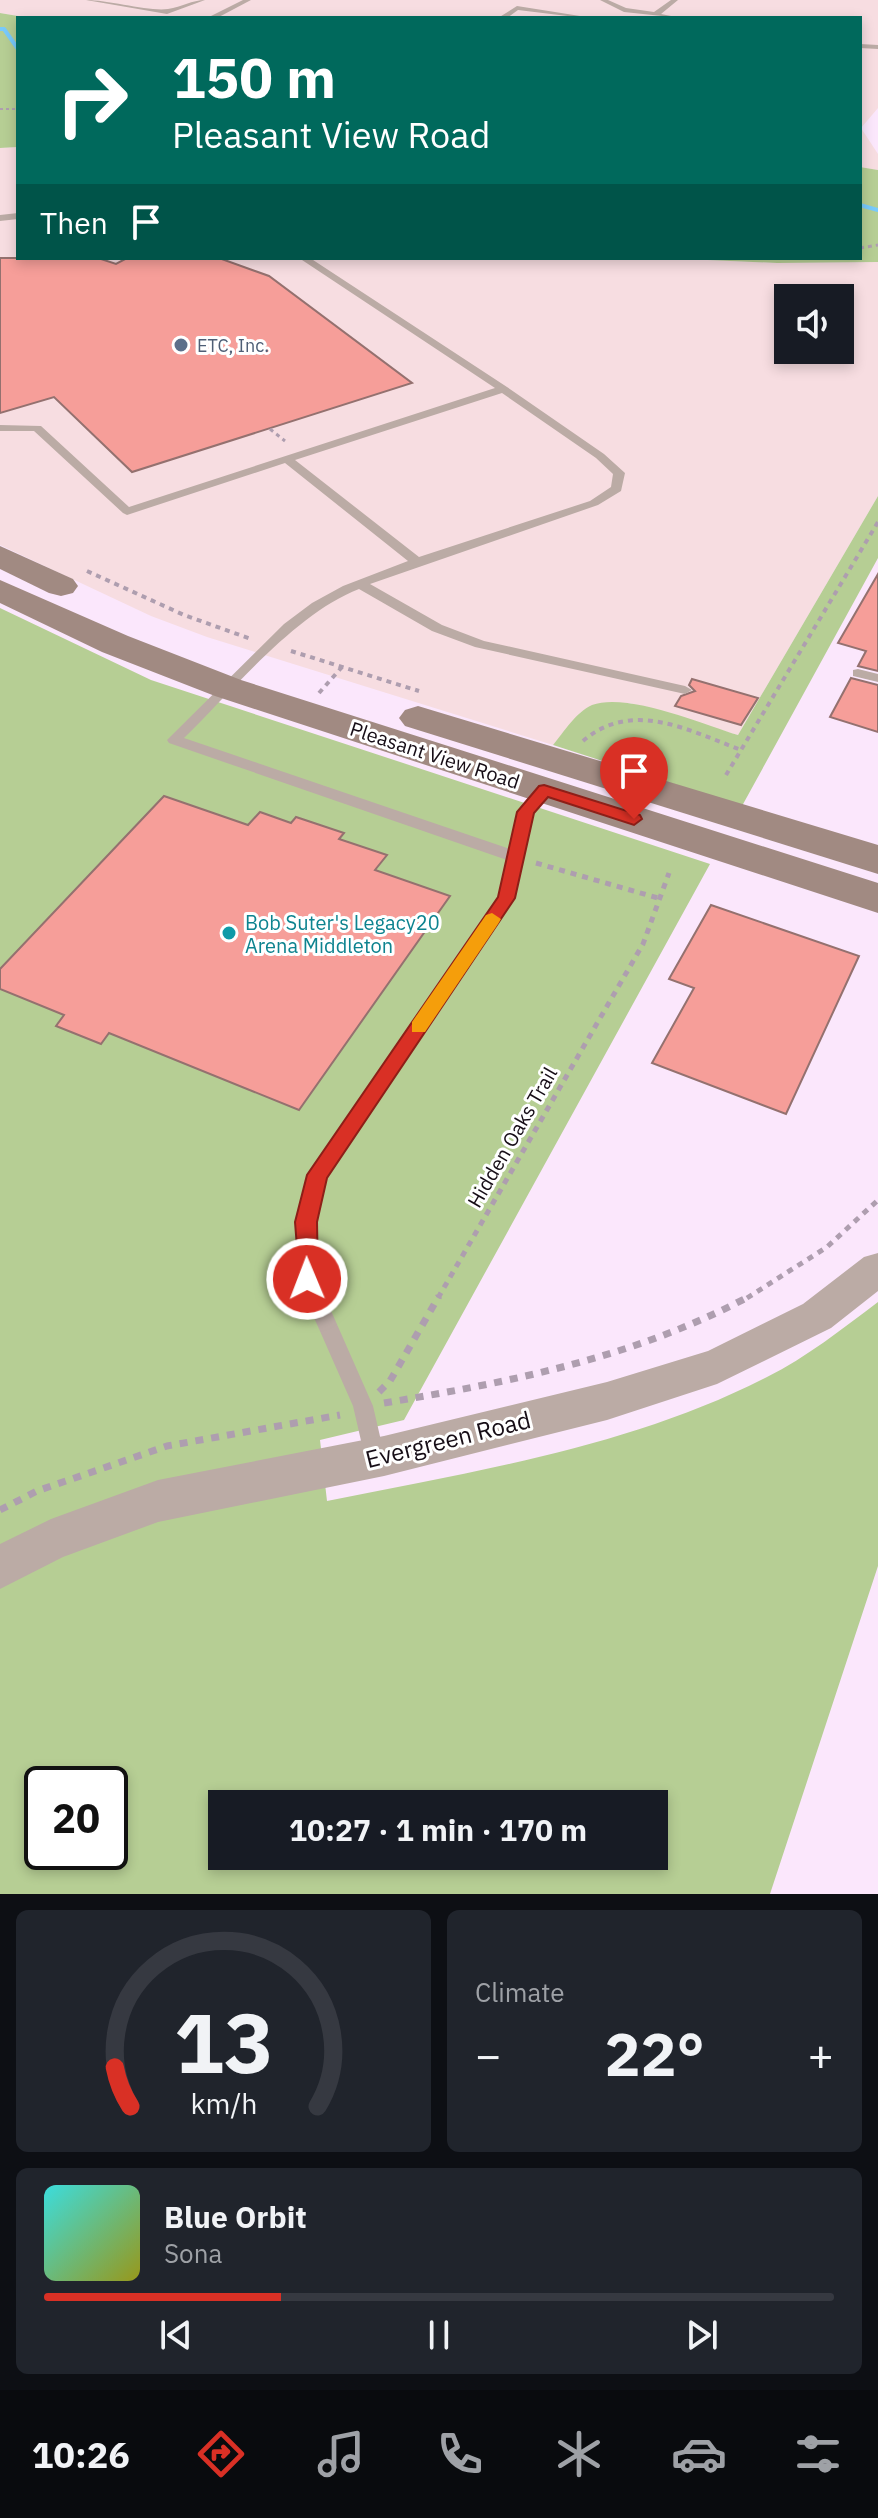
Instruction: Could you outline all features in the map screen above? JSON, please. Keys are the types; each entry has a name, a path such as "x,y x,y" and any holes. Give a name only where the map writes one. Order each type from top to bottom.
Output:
{"street":[{"name":"Pleasant View Road","path":"0,556 153,630 238,677"},
{"name":"Pleasant View Road","path":"0,590 115,644 238,677 555,776 878,860"},
{"name":"Pleasant View Road","path":"555,776 878,898"},
{"name":"Evergreen Road","path":"0,1567 51,1540 158,1501 375,1458 607,1401 717,1366 817,1316 878,1269"}],"lane":[{"path":"89,0 190,16"},
{"path":"167,12 202,0"},
{"path":"215,16 248,0"},
{"path":"603,0 610,6 662,16"},
{"path":"655,15 675,0"},
{"path":"517,4 571,16"},
{"path":"307,260 600,456 619,473 617,489 594,503 417,562 360,584 316,606 174,740 516,857"},
{"path":"0,428 37,428 127,511 503,389"},
{"path":"288,460 417,562"},
{"path":"360,584 437,628 480,644 685,690"},
{"path":"858,673 878,678"},
{"path":"375,1458 363,1406 307,1279 306,1222 317,1175 506,898 526,812 555,776"}],"path":[{"path":"726,775 878,522"},
{"path":"555,776 600,725 625,717 662,722 741,750"},
{"path":"516,857 603,885 658,898"},
{"name":"Hidden Oaks Trail","path":"363,1406 390,1381 643,944 669,873"},
{"path":"363,1406 571,1365 685,1330 792,1275 828,1247 878,1200"},
{"path":"0,1510 37,1491 167,1446 342,1414"}],"shaded area":[{"path":"0,0 878,0 878,108 862,127 862,16 18,16 0,13"},
{"path":"862,130 878,154 878,170 862,167"},
{"path":"16,147 16,260 878,262 878,496 738,735 630,703 581,712 553,745 207,637 151,616 0,545 0,148"}],"green space":[{"path":"0,13 18,16 16,147 0,148"},
{"path":"862,167 878,170 878,262 709,260 862,260"},
{"path":"878,496 878,558 742,806 553,745 581,712 592,705 607,702 665,711 738,735"},
{"path":"0,608 151,680 710,864 404,1420 320,1440 327,1501 552,1454 662,1422 767,1377 824,1342 878,1302 878,1566 770,1894 0,1894"}],"building":[{"name":"ETC, Inc.","path":"0,258 104,260 116,264 123,260 225,260 269,276 412,383 132,472 54,397 0,413"},
{"path":"878,574 878,671 858,666 866,651 838,643"},
{"path":"851,678 878,685 878,732 830,717"},
{"path":"692,679 758,698 741,725 675,706 681,696 695,691 689,685"},
{"name":"Bob Suter's Legacy20 Arena Middleton","path":"164,796 248,825 260,812 291,823 296,817 344,833 339,839 387,855 375,870 450,896 299,1110 109,1033 101,1044 56,1026 64,1015 0,989 0,969"},
{"path":"711,905 859,956 786,1114 652,1063 694,988 669,979"}],"waterway":[{"path":"0,29 4,29 16,46"},
{"path":"862,206 878,210"}],"slow traffic":[{"path":"419,1027 492,919"}],"place":[{"name":"ETC, Inc.","path":"181,345"},
{"name":"Bob Suter's Legacy20 Arena Middleton","path":"229,933"}],"route":[{"path":"307,1279 306,1222 317,1175 506,898 526,812 544,790 634,819"}]}
